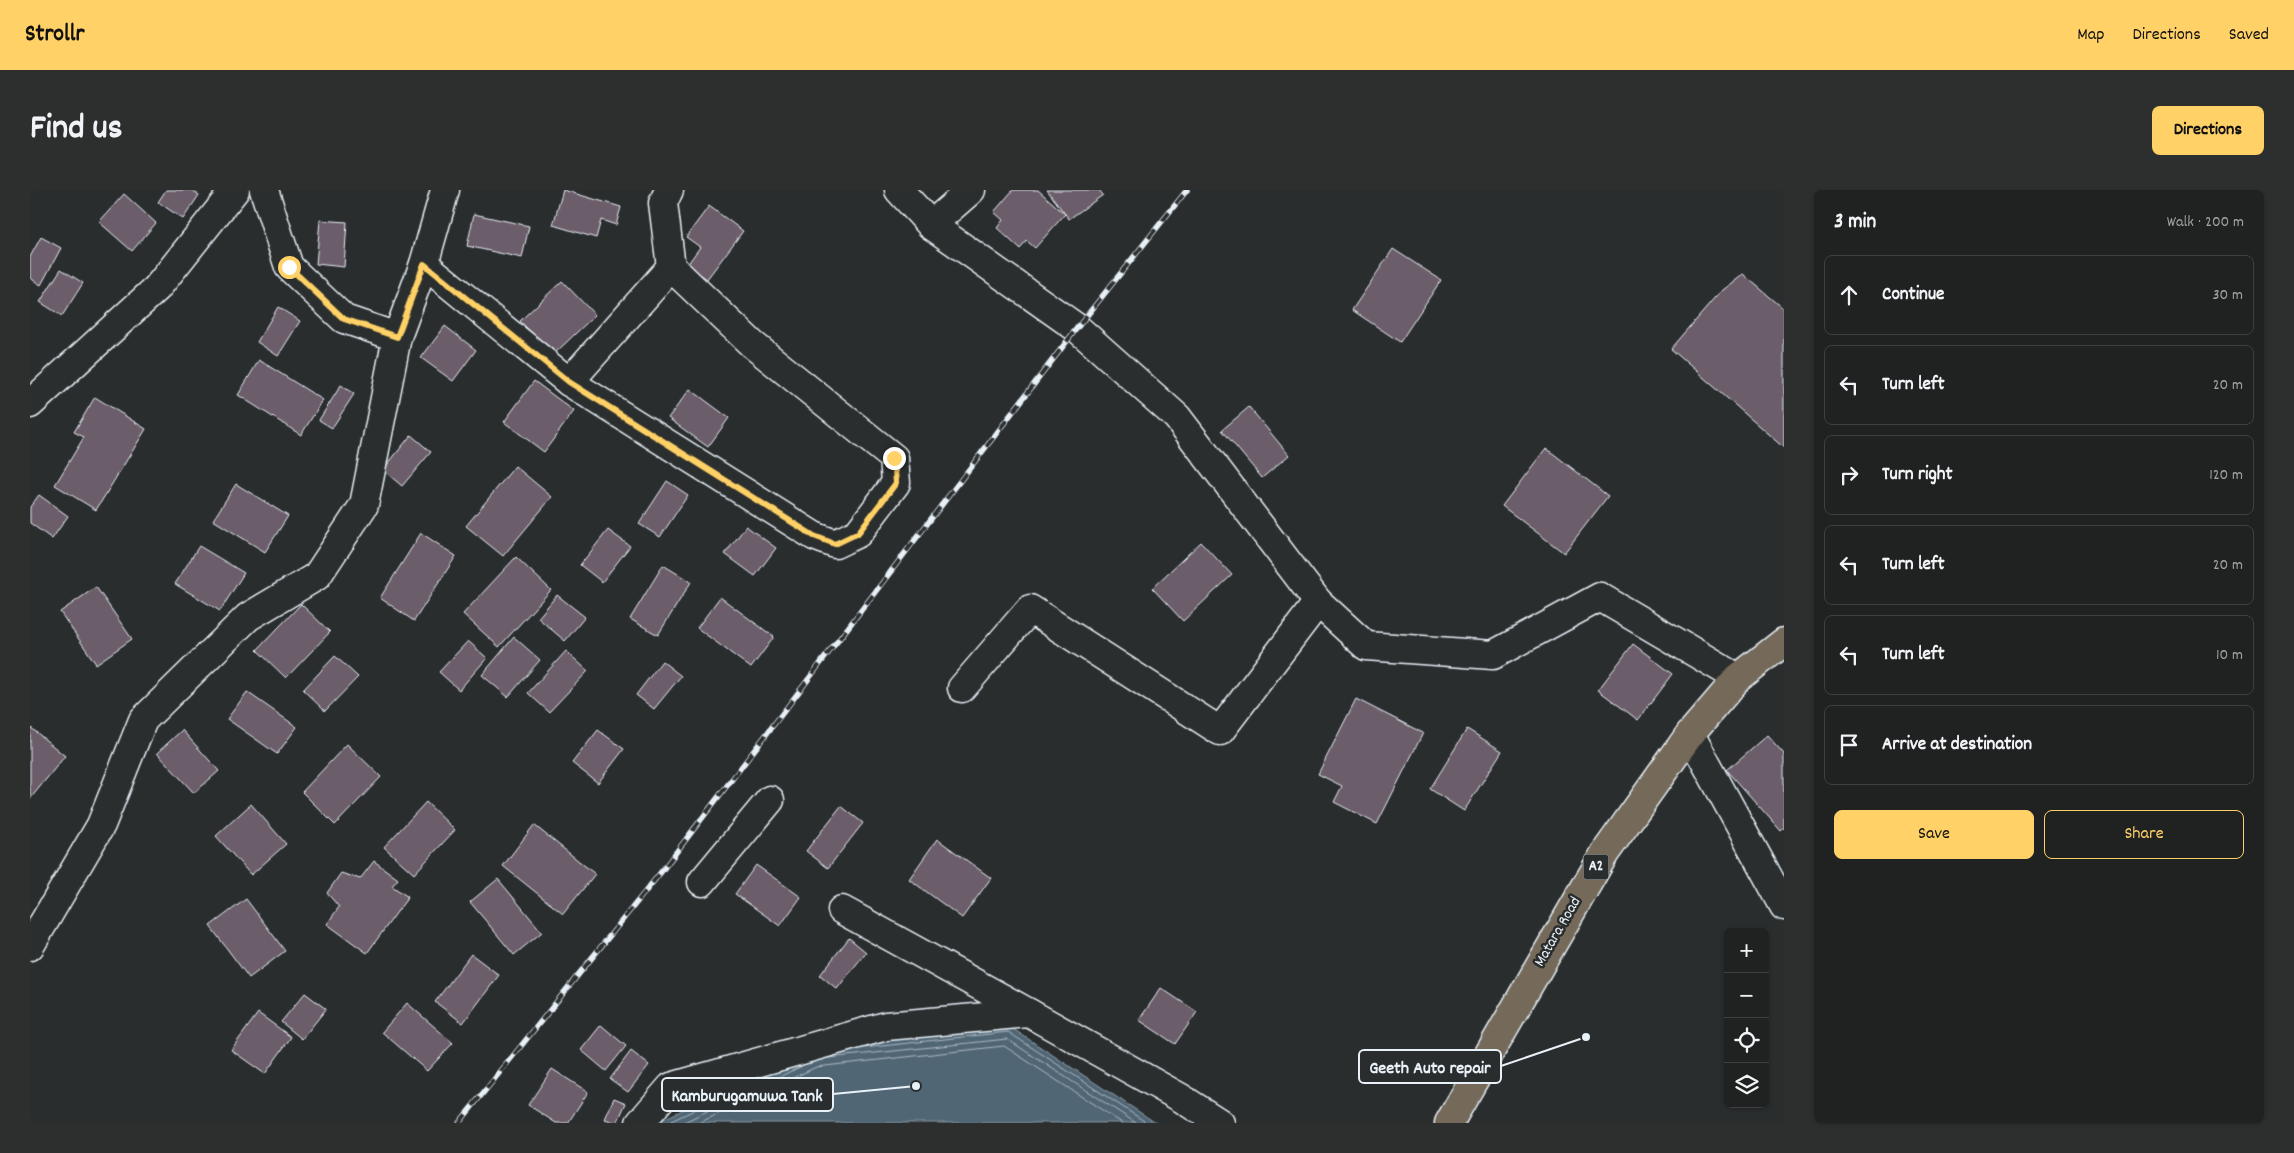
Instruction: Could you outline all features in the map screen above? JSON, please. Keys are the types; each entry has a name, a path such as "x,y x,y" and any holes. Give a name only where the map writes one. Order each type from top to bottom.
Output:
{"highway":[{"name":"Matara Road","path":"1449,1123 1604,853 1690,734 1738,678 1784,642"}],"street":[{"path":"34,396 157,288 235,190"},
{"path":"264,190 289,267 344,319 397,337"},
{"path":"30,946 101,825 143,720 248,617 317,576 364,504 397,337 424,264 445,190"},
{"path":"424,264 569,382 814,536 835,544 858,533 896,483 894,458 752,344 671,267 663,203 669,190"},
{"path":"898,190 931,225 1077,328 1177,417 1318,602 1366,646 1493,655 1600,597 1738,678"},
{"path":"931,225 971,190"},
{"path":"569,382 671,267"},
{"path":"962,688 1030,609 1220,731 1318,602"},
{"path":"1690,734 1784,906"},
{"path":"702,882 770,800"},
{"path":"842,910 1181,1098 1220,1123"},
{"path":"640,1123 670,1087 886,1026 1030,1013"}],"water":[{"path":"1010,1027 1156,1123 655,1123 811,1049"}],"building":[{"path":"166,190 192,190 199,195 183,219 158,202"},
{"path":"563,190 621,207 616,225 601,220 596,238 553,225"},
{"path":"1013,190 1038,190 1065,214 1035,248 1027,241 1020,249 997,228 1003,220 994,212"},
{"path":"1047,190 1099,190 1103,195 1069,219"},
{"path":"124,194 156,223 132,251 99,222"},
{"path":"709,206 743,231 707,279 687,265 700,247 686,237"},
{"path":"474,214 529,226 522,258 467,246"},
{"path":"320,220 347,222 344,267 316,264"},
{"path":"41,237 61,248 41,285 30,278 30,257"},
{"path":"1393,249 1441,280 1400,342 1352,310"},
{"path":"61,269 83,283 62,316 40,302"},
{"path":"1743,274 1784,309 1784,448 1671,349 1722,290"},
{"path":"562,281 595,315 553,355 520,321"},
{"path":"278,307 300,321 278,356 257,342"},
{"path":"445,326 476,350 453,381 421,358"},
{"path":"259,360 323,400 301,435 238,395"},
{"path":"534,381 574,411 544,452 504,422"},
{"path":"341,385 354,394 332,428 319,420"},
{"path":"690,389 729,418 708,447 668,418"},
{"path":"95,397 146,429 96,510 55,485 84,437 74,432"},
{"path":"1249,407 1289,455 1262,478 1222,430"},
{"path":"411,435 431,452 402,486 383,470"},
{"path":"1546,448 1608,496 1564,553 1502,506"},
{"path":"515,466 552,497 503,556 466,526"},
{"path":"667,481 688,495 660,537 639,524"},
{"path":"236,484 288,516 265,552 213,520"},
{"path":"39,495 68,516 52,539 30,523 30,507"},
{"path":"746,526 776,548 755,576 725,554"},
{"path":"608,530 630,546 602,582 580,565"},
{"path":"421,533 456,556 414,621 380,598"},
{"path":"1201,542 1232,575 1183,621 1152,588"},
{"path":"199,546 244,573 220,611 175,584"},
{"path":"516,557 551,590 499,647 463,614"},
{"path":"663,565 691,582 658,635 630,619"},
{"path":"96,587 132,639 96,664 60,612"},
{"path":"557,595 585,617 565,641 538,618"},
{"path":"720,597 774,637 751,668 697,628"},
{"path":"301,604 330,632 286,678 257,650"},
{"path":"514,637 540,660 508,697 482,675"},
{"path":"468,641 487,658 459,690 439,672"},
{"path":"1633,644 1673,674 1638,720 1598,690"},
{"path":"566,651 588,671 549,712 528,693"},
{"path":"335,656 358,677 325,711 303,690"},
{"path":"662,661 681,676 654,709 636,695"},
{"path":"247,692 297,727 277,754 227,719"},
{"path":"1356,699 1423,733 1377,824 1334,802 1342,786 1318,774"},
{"path":"30,727 65,756 30,799"},
{"path":"1467,729 1502,751 1464,811 1430,789"},
{"path":"182,730 219,771 194,793 157,753"},
{"path":"598,730 624,749 598,783 572,763"},
{"path":"1767,735 1784,754 1784,828 1781,831 1727,770"},
{"path":"347,744 381,777 335,825 302,792"},
{"path":"426,802 455,830 414,874 384,847"},
{"path":"251,804 286,844 251,875 216,836"},
{"path":"841,806 863,823 828,868 806,851"},
{"path":"534,825 595,874 563,914 503,866"},
{"path":"937,839 991,878 962,918 909,879"},
{"path":"374,861 398,879 392,886 408,897 367,953 327,924 339,907 327,893 341,873 360,879"},
{"path":"756,865 801,897 780,926 735,894"},
{"path":"498,879 542,932 514,955 470,902"},
{"path":"246,899 285,951 249,978 210,926"},
{"path":"849,938 866,952 837,989 820,975"},
{"path":"471,954 499,975 463,1023 435,1002"},
{"path":"1161,988 1197,1012 1175,1044 1139,1020"},
{"path":"305,993 326,1009 302,1039 281,1022"},
{"path":"407,1003 453,1043 427,1071 382,1032"},
{"path":"258,1013 291,1037 265,1074 231,1050"},
{"path":"601,1025 626,1046 606,1071 581,1050"},
{"path":"631,1051 649,1065 628,1092 610,1079"},
{"path":"552,1069 588,1092 568,1123 556,1123 528,1105"},
{"path":"614,1098 626,1103 617,1123 605,1119"}],"railway":[{"path":"459,1123 661,872 1077,328 1187,190"}],"place":[{"name":"Geeth Auto repair","path":"1586,1037"},
{"name":"Kamburugamuwa Tank","path":"916,1086"}],"route":[{"path":"289,267 344,319 397,337 424,264 569,382 814,536 835,544 858,533 896,483 894,458"}]}
